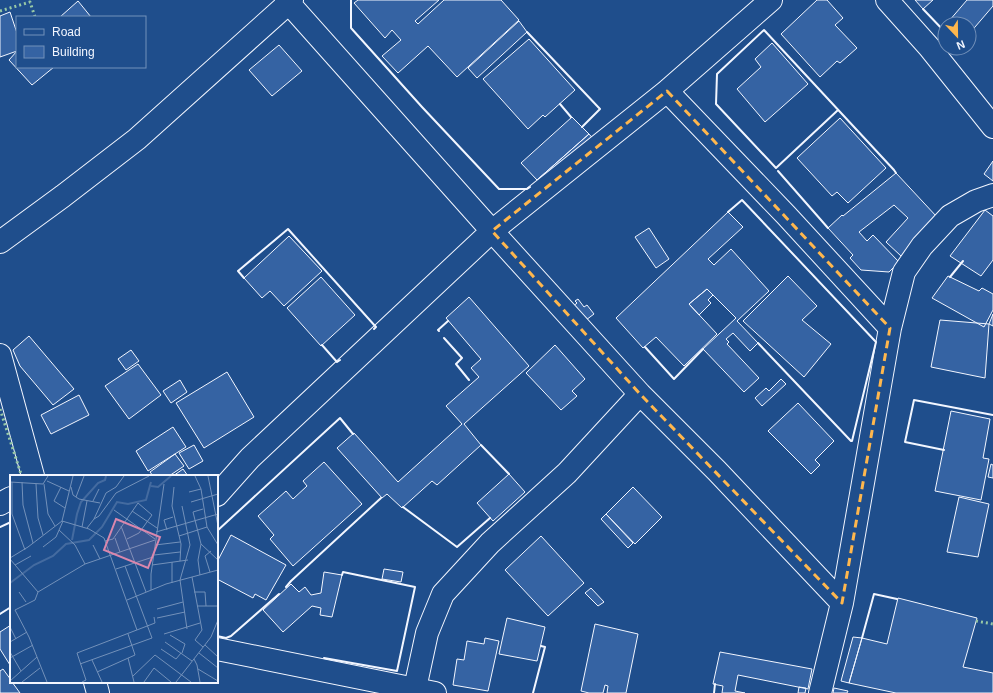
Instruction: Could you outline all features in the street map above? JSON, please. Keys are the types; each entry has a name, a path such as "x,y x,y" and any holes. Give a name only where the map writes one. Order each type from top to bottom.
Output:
{"street":[{"path":"218,495 250,458 492,231 667,91 771,0"},
{"path":"887,0 929,47 993,127"},
{"path":"0,242 137,140 289,1 492,231 640,394 717,471 842,603"},
{"path":"667,91 786,215 890,328"},
{"path":"820,693 842,603 890,328 904,272 922,246 950,216 976,201 993,195"},
{"path":"0,355 33,475"},
{"path":"218,649 421,692 427,633 443,594 490,543 567,472 640,394"},
{"path":"0,504 10,499"},
{"path":"95,683 98,693"}],"highlighted area":[{"path":"667,91 890,328 842,603 640,394 492,231"}],"building":[{"path":"358,0 439,0 415,21 418,24 444,0 501,0 519,20 457,77 428,46 398,73 382,56 401,40 392,30 385,38 354,3"},
{"path":"817,0 827,0 843,18 835,25 857,48 840,63 837,61 820,77 781,34"},
{"path":"915,0 933,0 923,9"},
{"path":"967,0 993,0 993,6 977,25 977,16 953,16"},
{"path":"78,1 90,16 61,16"},
{"path":"10,12 16,30 16,51 0,57 0,16"},
{"path":"519,21 527,32 477,78 468,68"},
{"path":"529,39 575,90 545,117 543,115 528,129 483,79"},
{"path":"772,43 808,84 765,122 737,89 761,67 755,59"},
{"path":"279,45 302,71 272,96 249,70"},
{"path":"16,52 16,68 9,60"},
{"path":"16,68 53,68 32,85"},
{"path":"572,117 589,134 537,180 521,163"},
{"path":"840,118 886,168 848,203 837,192 832,196 797,158"},
{"path":"589,134 595,141 544,187 537,180"},
{"path":"993,161 993,181 984,174"},
{"path":"896,173 937,217 901,256 886,242 908,218 894,205 859,232 867,241 873,235 899,262 889,272 861,270 850,258 853,255 828,228 842,215 843,216"},
{"path":"985,210 993,216 993,260 981,276 950,256"},
{"path":"728,212 743,227 708,259 714,265 731,249 769,291 737,321 758,343 750,351 733,333 726,339 729,342 727,344 759,378 744,392 703,349 736,318 707,289 689,304 717,334 684,366 656,337 643,348 616,318"},
{"path":"649,228 669,259 656,268 635,237"},
{"path":"289,236 322,271 284,306 270,291 262,298 244,278"},
{"path":"788,276 817,306 802,320 831,344 804,377 743,321"},
{"path":"948,276 979,291 982,288 993,294 993,310 984,327 932,298"},
{"path":"321,277 355,315 321,346 287,308"},
{"path":"707,289 713,295 708,300 711,303 699,315 689,304"},
{"path":"469,297 529,366 464,424 481,445 437,485 432,481 402,508 387,494 382,498 337,448 354,433 398,482 462,424 446,406 479,377 471,368 481,359 446,318"},
{"path":"578,299 584,307 587,305 594,314 582,323 571,308 577,303 575,301"},
{"path":"993,314 993,326 989,324"},
{"path":"940,320 989,324 985,378 931,367"},
{"path":"29,336 74,389 53,405 20,366 13,350"},
{"path":"555,345 585,379 572,391 577,396 561,410 526,373"},
{"path":"131,350 139,361 126,370 118,359"},
{"path":"138,364 161,395 129,419 105,386"},
{"path":"227,372 254,417 204,448 176,403"},
{"path":"781,379 786,384 762,406 755,398 766,388 769,391"},
{"path":"180,380 187,392 171,403 163,391"},
{"path":"79,395 89,415 51,434 41,415"},
{"path":"798,403 834,441 815,460 820,465 811,474 768,431"},
{"path":"951,411 990,419 983,458 989,459 981,500 935,491"},
{"path":"173,427 186,447 148,471 136,451"},
{"path":"194,445 203,461 189,469 179,453"},
{"path":"175,454 184,466 170,475 152,475 150,472"},
{"path":"324,462 362,504 293,566 270,539 274,535 258,516 286,491 293,499 307,486 303,481"},
{"path":"991,464 993,465 993,478 988,477"},
{"path":"183,469 187,475 174,475"},
{"path":"509,474 525,492 493,521 477,503"},
{"path":"633,487 662,517 635,544 606,514"},
{"path":"959,497 989,504 978,557 947,552"},
{"path":"606,514 633,543 628,548 601,519"},
{"path":"231,535 286,565 266,600 255,594 253,598 218,580 218,560"},
{"path":"541,536 584,583 548,616 505,570"},
{"path":"384,569 403,572 401,582 382,579"},
{"path":"324,572 342,575 332,617 320,615 321,608 312,606 283,632 263,610 291,584 299,592 305,587 311,595 321,593"},
{"path":"591,588 604,602 598,606 585,593"},
{"path":"898,598 977,618 963,667 993,673 993,693 896,693 849,683 862,638 887,644"},
{"path":"507,618 545,627 537,661 499,654"},
{"path":"595,624 638,634 626,693 607,693 608,686 605,685 603,693 589,693 581,691"},
{"path":"10,626 10,665 0,649 0,632"},
{"path":"853,637 862,638 849,683 841,681"},
{"path":"485,638 499,641 488,691 453,685 457,659 464,660 467,641 484,644"},
{"path":"720,652 812,669 808,689 738,675 735,691 745,693 722,693 723,686 713,684"},
{"path":"3,669 10,679 10,683 13,683 20,693 0,693 0,671"},
{"path":"799,687 806,688 805,693 798,693"},
{"path":"834,688 848,691 847,693 833,693"}],"hedge":[{"path":"0,11 30,2 35,16"},
{"path":"0,409 21,474"},
{"path":"976,621 993,624"}],"wall":[{"path":"351,0 351,28 499,189 527,189 530,187"},
{"path":"923,9 937,24"},
{"path":"838,110 776,168 716,104 717,74 764,30 894,170 896,173"},
{"path":"527,32 600,109 582,127"},
{"path":"560,104 571,117"},
{"path":"778,171 828,228"},
{"path":"728,212 742,200 876,342 852,441 758,343"},
{"path":"244,278 238,271 288,229 376,327 374,329"},
{"path":"950,277 963,261"},
{"path":"439,331 438,330 448,321"},
{"path":"444,338 462,358 456,364 469,380"},
{"path":"322,345 337,362 340,360"},
{"path":"645,347 674,379 703,349"},
{"path":"944,450 905,442 914,400 993,415"},
{"path":"218,530 340,418 353,434"},
{"path":"481,445 509,474"},
{"path":"286,587 381,498"},
{"path":"403,507 457,547 490,518"},
{"path":"0,527 10,522"},
{"path":"324,658 397,671 415,587 343,572 342,575"},
{"path":"218,636 226,638 231,636 279,594"},
{"path":"862,638 874,594 897,599"},
{"path":"0,614 10,608"},
{"path":"533,693 545,647 541,646"},
{"path":"714,693 715,684"}]}
